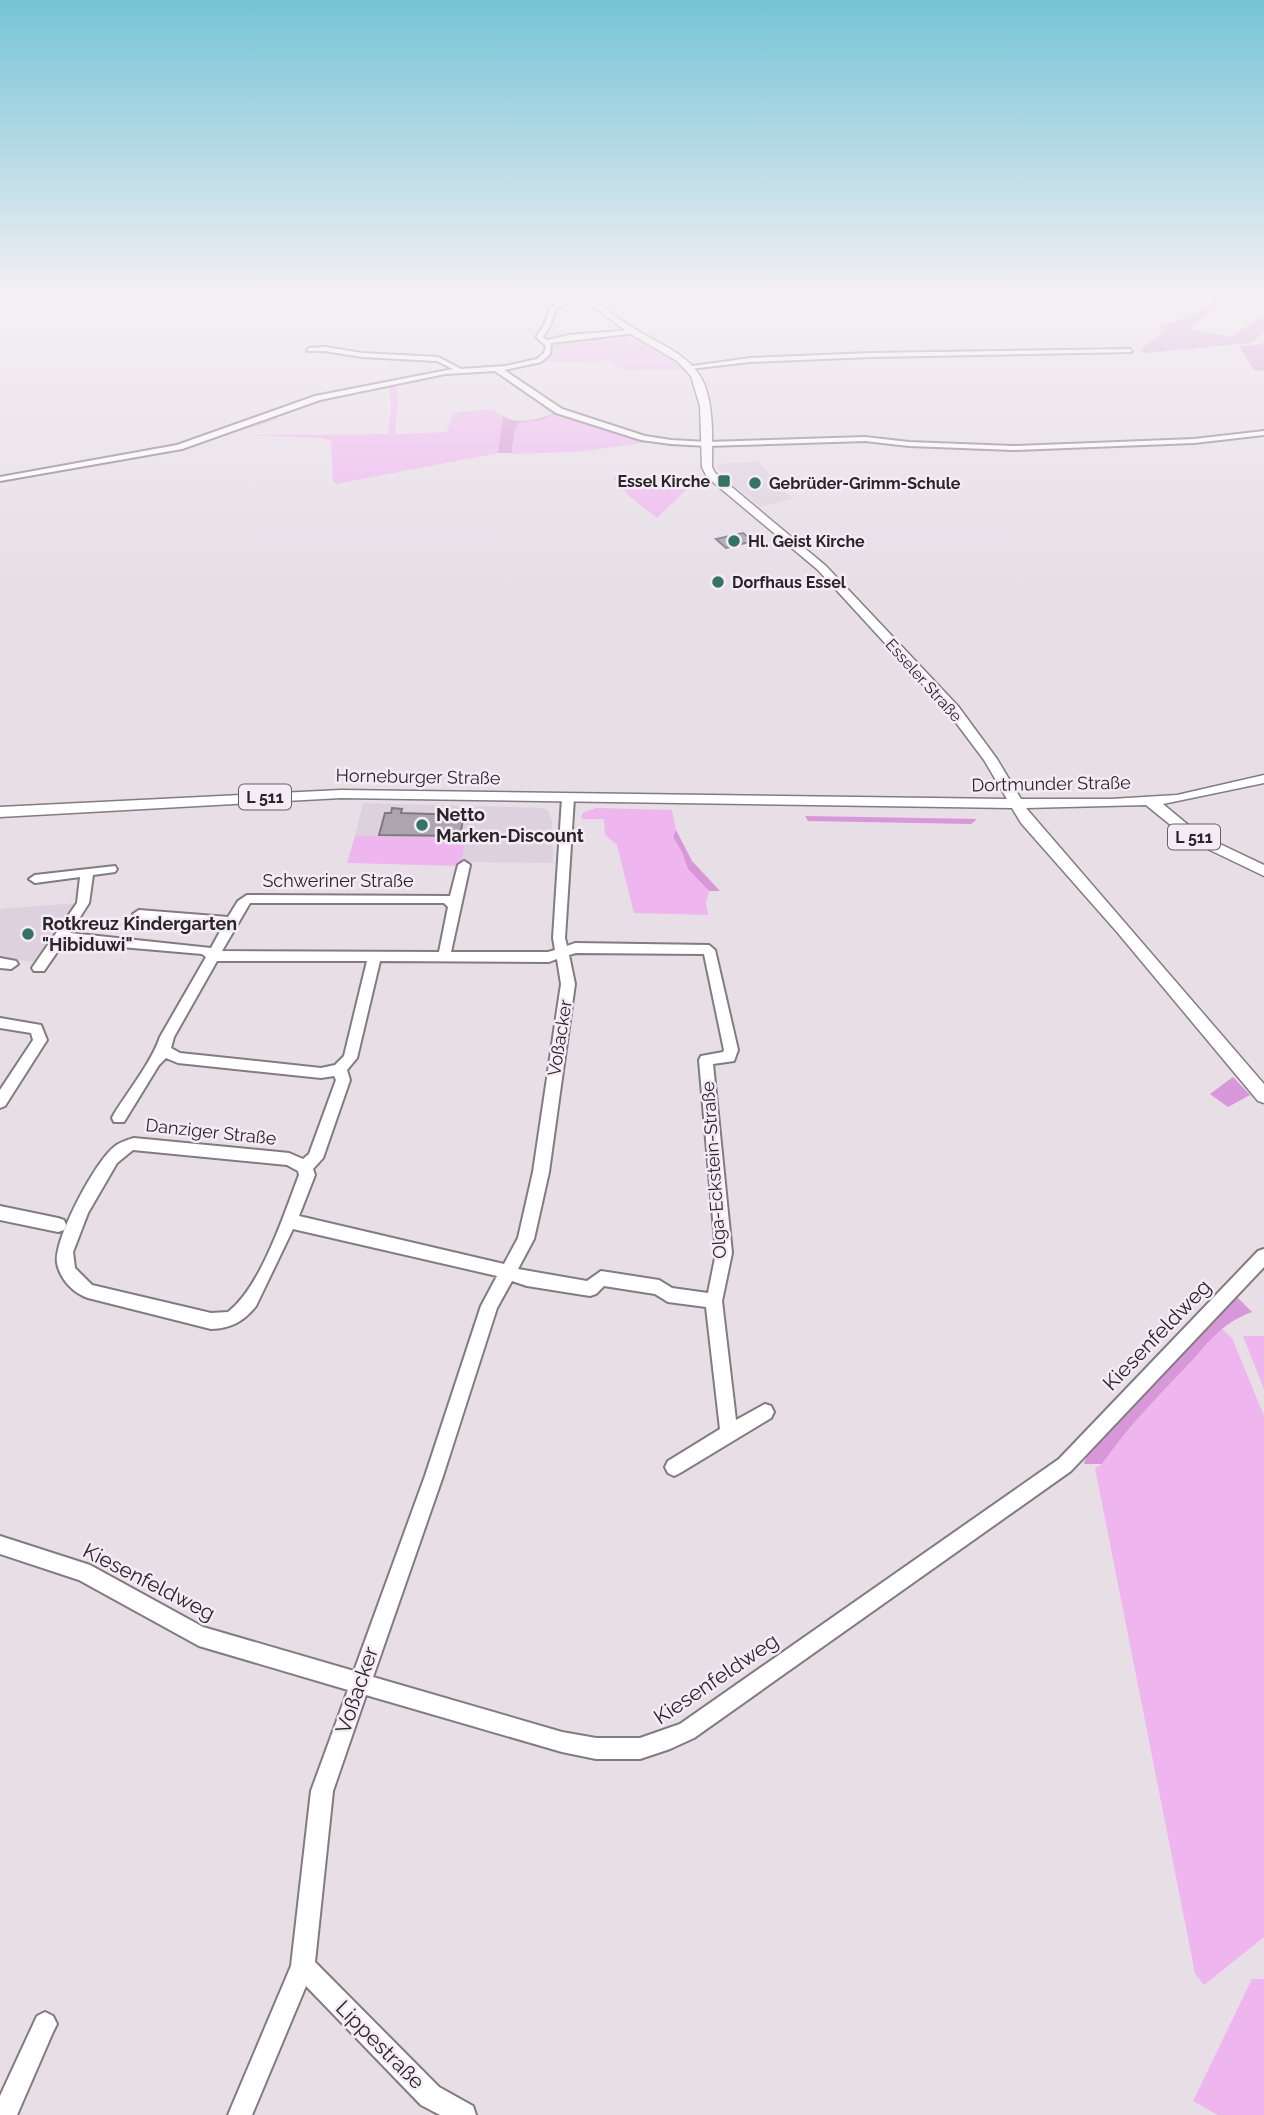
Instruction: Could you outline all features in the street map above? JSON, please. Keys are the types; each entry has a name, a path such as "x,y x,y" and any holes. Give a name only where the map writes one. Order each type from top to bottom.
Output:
{"main road":[{"name":"Esseler Straße","path":"702,393 706,419 707,467 711,475 821,568 953,709 990,759 1015,805 1264,1096"},
{"name":"Dortmunder Straße","path":"836,803 1015,805 1151,802 1177,799 1264,779"},
{"name":"Horneburger Straße","path":"0,812 303,795 836,803"},
{"name":"L 511","path":"1151,802 1194,837 1264,871"}],"street":[{"path":"0,479 179,447 318,398 344,393"},
{"path":"532,393 559,411 644,438 707,444 865,439 1024,448 1194,441 1264,433"},
{"name":"Voßacker","path":"240,2115 303,1966 322,1791 434,1476 489,1306 526,1238 541,1171 568,984 568,969 559,939 568,798"},
{"path":"444,957 464,865"},
{"path":"35,879 111,869"},
{"path":"39,968 83,903 87,872"},
{"name":"Schweriner Straße","path":"119,1118 154,1061 165,1051 167,1037 244,901 256,897 440,898 454,906"},
{"path":"139,914 232,922"},
{"path":"61,937 205,950 214,956 562,955"},
{"name":"Olga-Eckstein-Straße","path":"562,955 575,948 709,950 731,1050 729,1057 706,1060 724,1253 715,1301 729,1434"},
{"name":"Danziger Straße","path":"305,1167 315,1158 343,1080 340,1069 350,1058 374,957"},
{"path":"0,1023 30,1027 39,1034 40,1040 0,1102"},
{"path":"165,1051 178,1058 321,1073 340,1069"},
{"name":"Danziger Straße","path":"143,1143 289,1159 305,1167 307,1175 289,1221 250,1301 233,1318 223,1321 211,1321 88,1291 72,1279 65,1261 72,1228 112,1158 127,1146 143,1143"},
{"path":"0,1213 58,1225"},
{"path":"289,1221 490,1266 527,1279 590,1289 601,1278 659,1287 668,1295 715,1301"},
{"name":"Kiesenfeldweg","path":"0,1545 83,1572 199,1636 562,1742 601,1752 630,1752 662,1744 687,1731 1065,1465 1264,1256"},
{"path":"674,1467 765,1412"},
{"name":"Lippestraße","path":"303,1966 430,2096 464,2115"},
{"path":"4,2115 45,2024"}],"shaded area":[{"path":"353,393 180,450 0,482 0,477 166,447 317,396"},
{"path":"390,393 397,393 395,434 447,432 453,413 492,409 503,416 498,453 336,484 333,481 331,441 322,438 248,435 388,434"},
{"path":"557,412 541,420 519,423 515,429 511,453 498,453 503,416 523,421"},
{"path":"559,412 641,440 643,443 576,452 510,454 515,429 519,423 541,420"},
{"name":"Gebrüder-Grimm-Schule","path":"758,462 793,499 760,507 722,475 716,464"},
{"path":"612,477 653,479 643,484 686,490 657,518 628,495"},
{"path":"363,803 544,808 549,812 552,821 553,863 462,862 466,837 355,836"},
{"path":"596,808 672,810 676,830 673,837 688,869 709,891 706,903 708,915 634,913 617,845 605,835 604,819 581,819 583,813"},
{"path":"805,816 977,819 971,824 808,821"},
{"path":"676,830 692,861 720,891 709,891 688,869 673,837"},
{"path":"355,836 466,837 461,866 347,863"},
{"name":"Rotkreuz Kindergarten \"Hibiduwi\"","path":"78,903 37,962 0,958 0,909"},
{"path":"1233,1077 1250,1095 1228,1107 1210,1094"},
{"path":"1236,1296 1252,1312 1230,1323 1214,1336 1141,1415 1102,1464 1084,1464 1089,1448"},
{"path":"1221,1328 1232,1338 1264,1416 1264,1937 1204,1985 1195,1973 1095,1468 1102,1464 1126,1429"},
{"path":"1243,1336 1264,1336 1264,1389"},
{"path":"1252,1979 1264,1979 1264,2115 1218,2115 1193,2101"}],"building":[{"name":"Hl. Geist Kirche","path":"743,533 753,541 726,548 716,539"},
{"name":"Netto Marken-Discount","path":"392,808 402,809 401,813 464,815 460,836 379,835 385,813 391,813"}],"place":[{"name":"Essel Kirche","path":"724,481"},
{"name":"Gebrüder-Grimm-Schule","path":"755,483"},
{"name":"Hl. Geist Kirche","path":"734,541"},
{"name":"Dorfhaus Essel","path":"718,582"},
{"name":"Netto Marken-Discount","path":"422,825"},
{"name":"Rotkreuz Kindergarten \"Hibiduwi\"","path":"28,934"}]}
